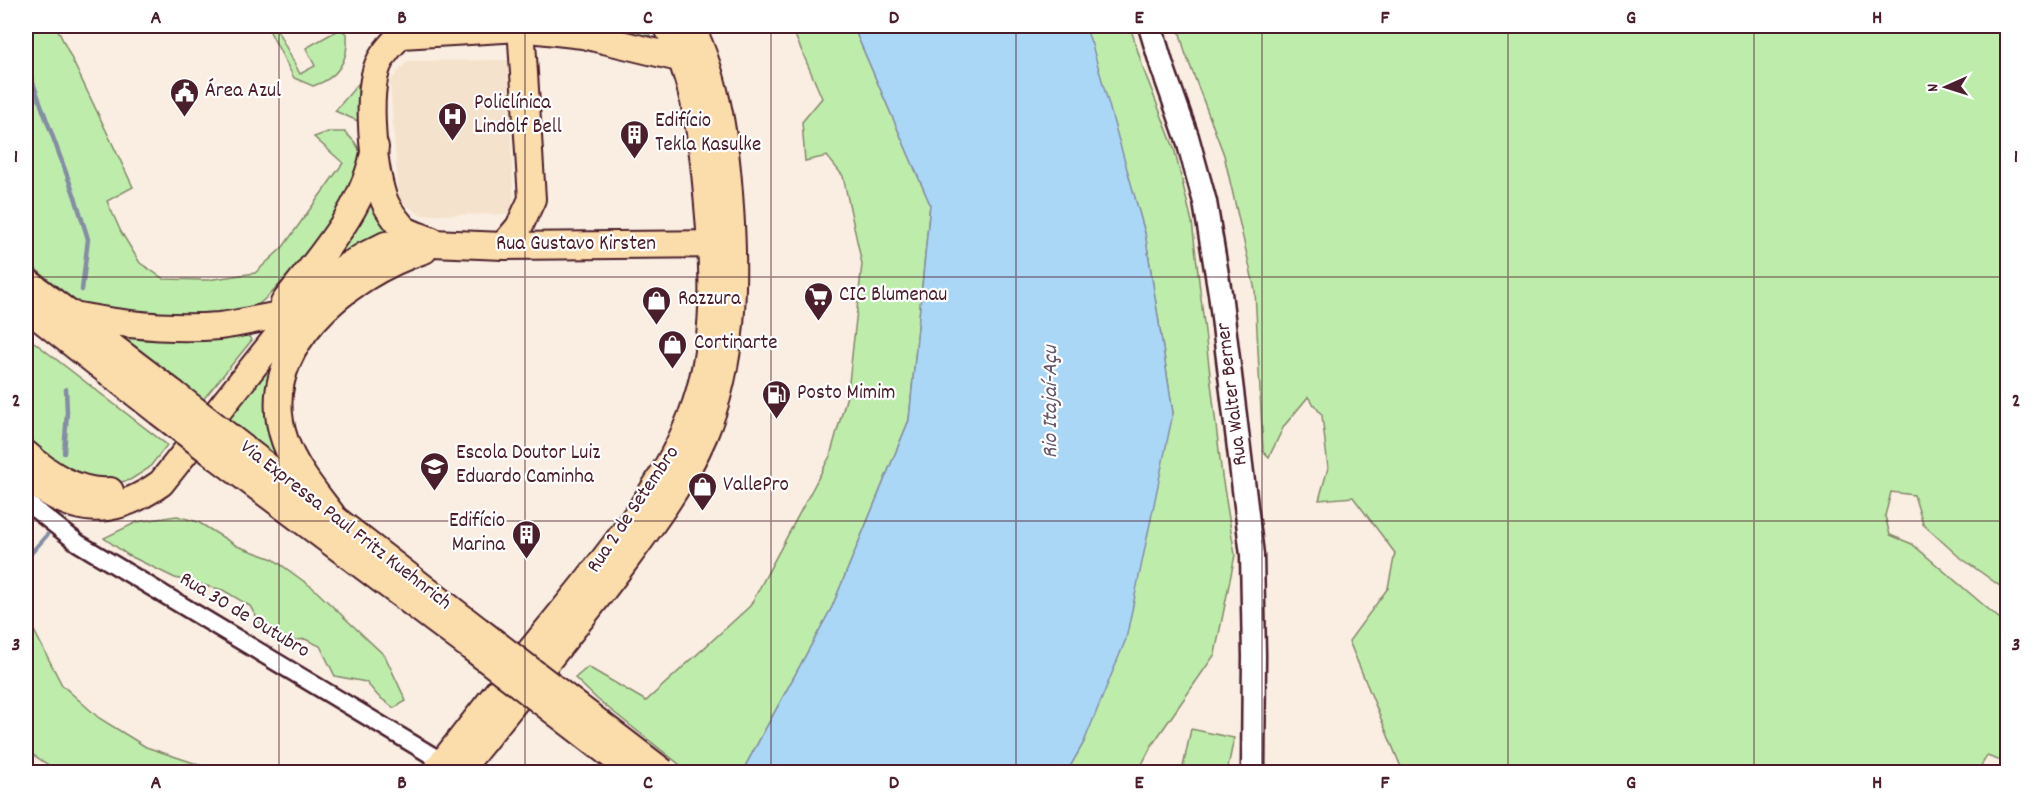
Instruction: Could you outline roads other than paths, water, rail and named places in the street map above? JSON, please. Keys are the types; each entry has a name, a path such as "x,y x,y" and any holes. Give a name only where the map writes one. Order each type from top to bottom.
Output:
{"main road":[{"name":"Rua 2 de Setembro","path":"667,26 683,59 696,102 722,245"},
{"name":"Rua 2 de Setembro","path":"445,769 652,491 674,454 696,404 708,357 712,308 722,245 727,169 716,98 704,55 691,26"},
{"path":"503,246 519,227 532,199 521,27"},
{"path":"441,244 405,230 394,215 384,199 375,147 372,83 386,51 405,30 521,27 583,35 683,59"},
{"path":"26,454 59,479 82,489 117,490 137,483 151,473 336,234 360,195 372,163 375,147"},
{"name":"Rua Gustavo Kirsten","path":"26,476 41,489 60,500 79,506 111,507 143,496 161,483 311,294 339,271 386,245 409,242 503,246 722,245"},
{"path":"332,515 296,465 285,440 279,415 284,368 294,348 313,321 342,292 392,263 441,244"},
{"name":"Via Expressa Paul Fritz Kuehnrich","path":"26,281 63,323 166,403 473,637 663,772"},
{"name":"Via Expressa Paul Fritz Kuehnrich","path":"26,307 63,323"},
{"path":"26,325 111,322 163,326 220,326 274,316"},
{"name":"Via Expressa Paul Fritz Kuehnrich","path":"221,445 332,515 633,772"}],"street":[{"name":"Rua Walter Berner","path":"1150,26 1205,202 1222,304 1252,555 1253,772"},
{"name":"Rua 30 de Outubro","path":"26,502 78,543 428,751 445,769"}],"water":[{"name":"Rio Itajaí-Açu","path":"853,26 1085,26 1092,45 1145,233 1173,413 1126,639 1084,742 1067,772 742,772 832,607 909,420 930,204"}],"waterway":[{"path":"26,64 88,239 82,290"},
{"path":"64,453 66,389"},
{"path":"26,559 47,535"}],"place":[{"name":"Área Azul","path":"184,118"},
{"name":"Policlínica Lindolf Bell","path":"453,142"},
{"name":"Edifício Tekla Kasulke","path":"634,160"},
{"name":"CIC Blumenau","path":"818,322"},
{"name":"Razzura","path":"657,326"},
{"name":"Cortinarte","path":"673,370"},
{"name":"Posto Mimim","path":"776,420"},
{"name":"Escola Doutor Luiz Eduardo Caminha","path":"435,492"},
{"name":"VallePro","path":"702,512"},
{"name":"Edifício Marina","path":"526,560"}]}
